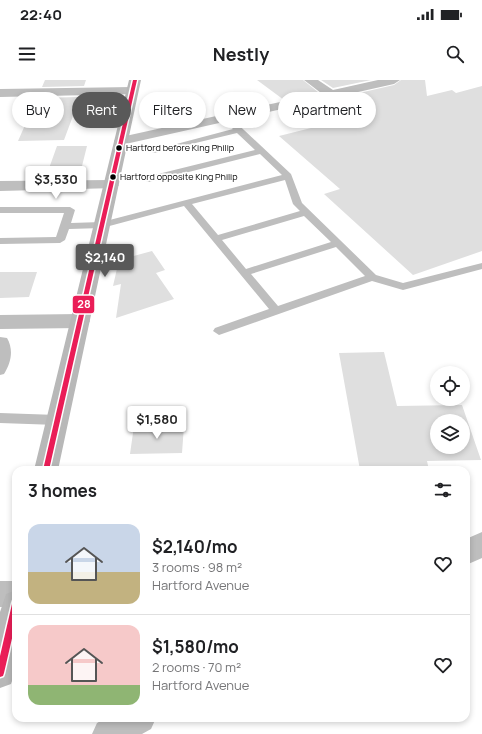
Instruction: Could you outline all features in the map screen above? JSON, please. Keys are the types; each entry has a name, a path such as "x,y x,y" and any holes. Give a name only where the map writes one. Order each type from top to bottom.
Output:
{"main road":[{"path":"47,466 133,86"},
{"path":"0,673 12,621"}],"street":[{"path":"310,80 328,92"},
{"path":"340,92 394,80"},
{"path":"0,92 133,86"},
{"path":"121,141 214,120"},
{"path":"0,186 111,185"},
{"path":"5,322 80,321"},
{"path":"470,551 482,544"},
{"path":"0,594 12,594"},
{"path":"108,734 132,722"}],"lane":[{"path":"154,151 239,130 288,176 298,204 372,277 403,287 482,266"},
{"path":"149,179 261,151"},
{"path":"65,226 102,226 288,176"},
{"path":"186,203 276,311"},
{"path":"0,210 70,210 60,240 0,241"},
{"path":"215,239 306,212"},
{"path":"244,273 338,243"},
{"path":"219,331 372,277"},
{"path":"0,371 6,354 1,341 5,322"},
{"path":"0,418 57,420"}],"building":[{"path":"45,80 86,80 84,86 42,87"},
{"path":"257,80 303,80 318,92 278,92 278,96"},
{"path":"321,80 371,80 333,88"},
{"path":"401,80 425,80 427,96 452,90 456,93 482,86 482,251 413,275 324,194 340,189 279,136 311,128 376,128 376,92 364,92 394,85"},
{"path":"64,97 72,97 72,118 64,140 18,141 24,128 64,128"},
{"path":"57,146 87,146 80,174 47,174"},
{"path":"152,251 165,270 156,273 174,299 116,318 121,284 113,286 119,260"},
{"path":"0,272 37,272 29,297 0,298"},
{"path":"384,352 397,406 462,406 465,414 430,414 430,454 470,454 470,428 481,460 427,461 428,466 359,466 339,353"},
{"path":"134,426 184,426 182,453 130,454"}],"transit line":[{"name":"28","path":"47,466 135,80"},
{"name":"28","path":"0,673 12,621"}],"place":[{"name":"Hartford before King Philip","path":"119,148"},
{"name":"Hartford opposite King Philip","path":"113,177"}]}
